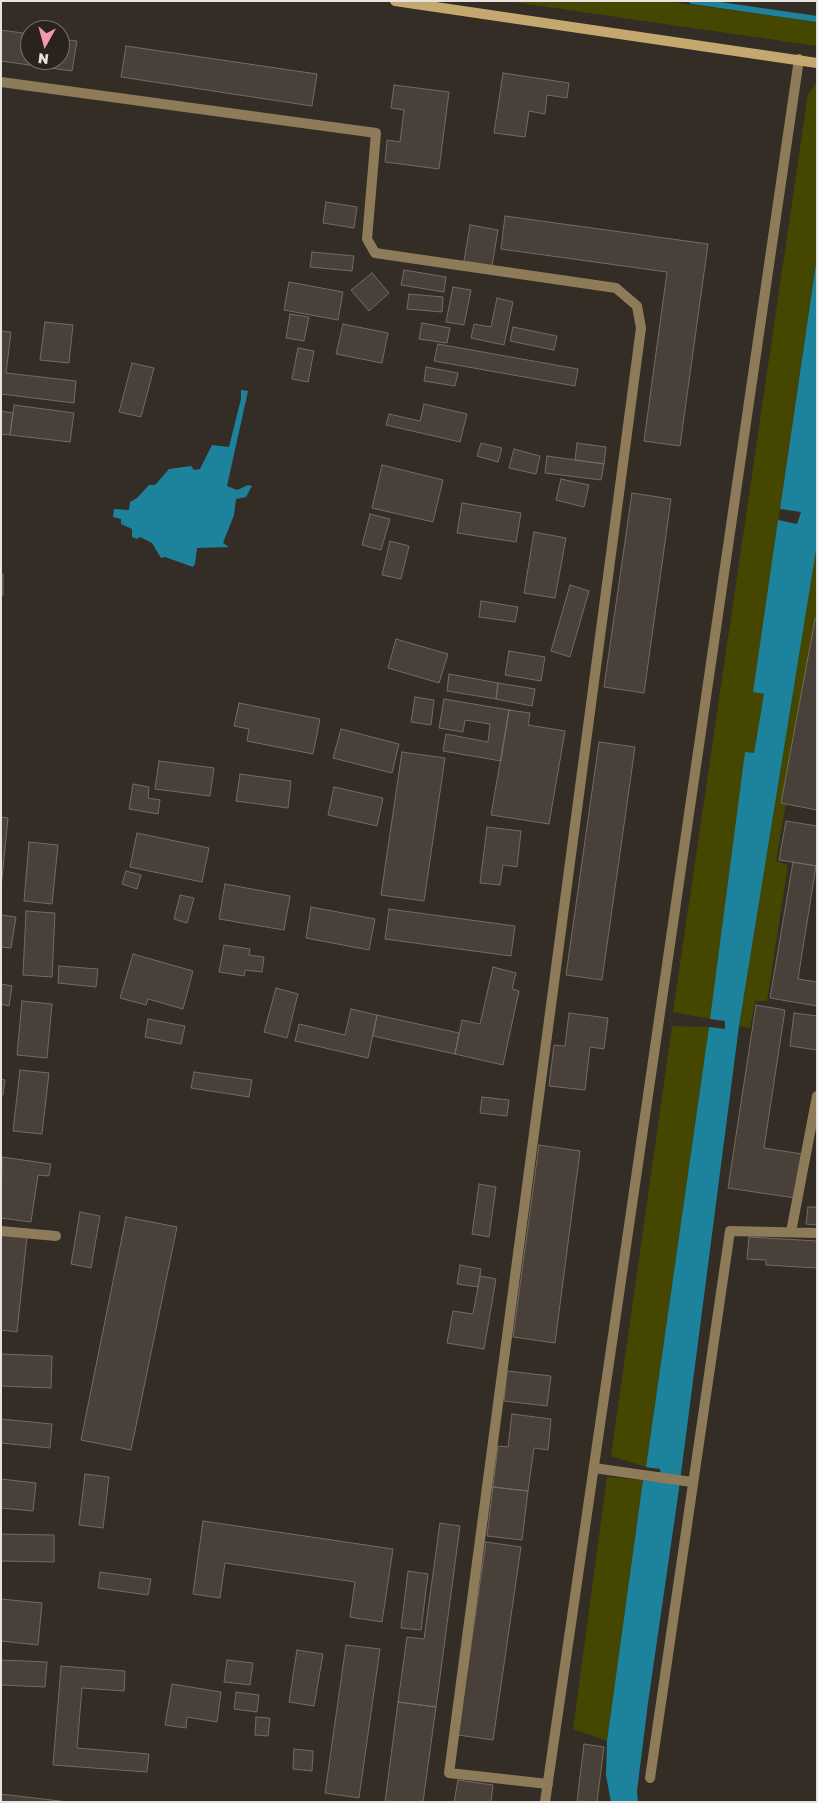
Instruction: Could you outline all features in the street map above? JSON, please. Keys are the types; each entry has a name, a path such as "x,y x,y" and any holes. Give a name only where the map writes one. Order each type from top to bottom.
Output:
{"main road":[{"path":"395,1 817,62"}],"street":[{"path":"545,1802 799,60"},
{"path":"1,82 376,133 367,239 375,254 616,288 637,306 641,328 640,338 449,1773 548,1784"},
{"path":"791,1232 817,1096"},
{"path":"1,1231 56,1236"},
{"path":"650,1778 730,1232 817,1233"},
{"path":"594,1468 692,1482"}],"shaded area":[{"path":"506,1 665,1 817,22 817,46"},
{"path":"817,82 817,257 753,692 764,694 754,753 745,753 710,1019 673,1012 808,94"},
{"path":"817,542 817,623 776,861 788,865 767,1001 755,1001 750,1028 739,1026"},
{"path":"672,1026 709,1027 646,1467 611,1456"},
{"path":"607,1477 643,1480 607,1741 573,1729"}],"water":[{"path":"817,257 817,544 739,1026 679,1489 648,1703 637,1791 638,1802 611,1802 606,1775 607,1741 643,1480 662,1482 660,1469 646,1467 709,1027 725,1029 725,1021 710,1019 745,752 754,753 764,694 753,692 778,520 797,524 801,512 780,509"},
{"path":"241,390 248,391 227,486 237,490 248,485 252,486 246,497 236,499 234,515 223,543 229,547 197,548 193,567 165,557 161,558 152,543 140,537 137,539 132,537 132,529 121,524 121,519 113,517 114,509 129,510 130,502 137,498 149,485 155,485 169,469 191,466 194,470 200,469 212,445 229,447 241,399"}],"building":[{"path":"1,30 20,33 20,64 1,61"},
{"path":"70,40 77,41 72,71 65,70 70,70"},
{"path":"126,46 317,74 312,106 121,77"},
{"path":"503,73 569,83 567,98 547,95 545,114 529,111 525,137 494,133"},
{"path":"394,85 449,92 439,169 385,162 387,140 400,142 404,110 391,108"},
{"path":"326,202 357,207 354,228 323,223"},
{"path":"505,216 708,244 680,446 644,441 667,272 501,249"},
{"path":"470,225 498,230 492,266 464,261"},
{"path":"312,252 354,256 352,271 310,267"},
{"path":"404,270 446,277 444,292 401,285"},
{"path":"372,273 389,293 369,311 351,290"},
{"path":"289,282 343,292 338,320 284,310"},
{"path":"453,287 471,290 464,325 446,322"},
{"path":"409,294 443,297 442,312 407,309"},
{"path":"497,298 513,302 504,345 471,338 474,324 491,327"},
{"path":"290,314 309,317 304,341 286,338"},
{"path":"45,322 73,325 69,363 40,360"},
{"path":"422,323 450,328 447,343 419,339"},
{"path":"343,324 388,333 382,363 336,354"},
{"path":"513,327 557,336 554,350 510,341"},
{"path":"1,331 11,332 6,373 76,381 74,403 1,394"},
{"path":"438,344 578,369 575,386 434,361"},
{"path":"298,348 314,351 308,382 292,379"},
{"path":"132,363 154,368 141,417 119,412"},
{"path":"426,367 458,373 455,386 424,381"},
{"path":"424,404 467,414 460,442 386,425 389,414 420,421"},
{"path":"14,405 74,413 70,442 10,435"},
{"path":"1,411 13,413 10,435 1,434"},
{"path":"481,443 502,448 498,462 477,456"},
{"path":"577,443 606,447 604,464 575,460"},
{"path":"514,449 540,456 536,474 509,468"},
{"path":"547,456 604,464 601,480 545,473"},
{"path":"382,465 443,480 433,522 372,508"},
{"path":"561,479 589,485 584,507 556,500"},
{"path":"632,493 671,499 644,693 604,687"},
{"path":"462,503 521,513 516,542 457,533"},
{"path":"370,514 390,519 381,550 362,545"},
{"path":"534,532 566,538 555,598 524,593"},
{"path":"390,541 409,546 401,579 382,575"},
{"path":"1,574 3,574 3,595 1,596"},
{"path":"570,585 589,591 570,657 551,651"},
{"path":"481,601 518,607 515,622 479,617"},
{"path":"815,619 817,620 817,810 781,803"},
{"path":"396,639 448,654 439,683 388,668"},
{"path":"509,651 545,657 541,681 505,675"},
{"path":"449,674 498,683 496,699 447,691"},
{"path":"498,683 535,689 532,706 496,699"},
{"path":"415,697 434,700 431,725 411,722"},
{"path":"444,699 509,710 501,761 443,751 446,734 488,742 490,724 465,720 463,732 439,728"},
{"path":"239,703 320,719 313,754 247,741 249,729 234,726"},
{"path":"509,710 530,713 528,725 565,731 549,824 491,815"},
{"path":"341,729 399,744 392,773 333,758"},
{"path":"599,742 635,747 602,980 566,975"},
{"path":"402,752 445,758 424,901 381,895"},
{"path":"159,761 214,768 210,796 155,789"},
{"path":"240,774 291,781 288,808 236,801"},
{"path":"133,784 149,787 148,798 160,800 158,814 129,809"},
{"path":"334,787 383,798 377,826 328,815"},
{"path":"1,817 8,818 1,888"},
{"path":"786,821 817,826 817,866 779,860"},
{"path":"487,827 521,831 517,867 503,865 500,885 480,883"},
{"path":"137,833 209,848 202,882 130,867"},
{"path":"29,842 58,845 52,904 24,901"},
{"path":"793,862 816,866 798,979 817,982 817,1006 770,998"},
{"path":"126,871 141,875 137,889 122,884"},
{"path":"225,884 290,896 284,930 219,919"},
{"path":"180,895 194,898 187,923 174,919"},
{"path":"311,907 375,919 369,950 306,938"},
{"path":"389,909 515,926 511,956 385,939"},
{"path":"26,911 55,913 52,977 23,975"},
{"path":"1,915 16,917 11,948 1,947"},
{"path":"224,945 250,949 249,955 264,957 262,972 245,970 244,976 219,972"},
{"path":"133,954 193,971 183,1009 148,999 146,1005 120,998"},
{"path":"59,966 98,969 96,987 58,983"},
{"path":"493,967 516,973 512,989 519,991 503,1065 455,1054 462,1020 480,1024"},
{"path":"1,984 12,986 9,1006 1,1004"},
{"path":"276,988 298,994 287,1038 264,1032"},
{"path":"22,1001 52,1004 47,1058 17,1055"},
{"path":"756,1005 785,1010 764,1148 802,1154 795,1198 728,1188"},
{"path":"351,1009 377,1015 368,1058 295,1041 299,1024 345,1035"},
{"path":"569,1013 608,1018 604,1049 590,1047 585,1090 549,1086 554,1045 565,1046"},
{"path":"794,1013 817,1016 817,1050 790,1046"},
{"path":"377,1015 459,1033 455,1054 373,1036"},
{"path":"148,1019 185,1026 181,1044 145,1037"},
{"path":"20,1070 49,1073 42,1134 13,1131"},
{"path":"194,1072 252,1080 249,1097 191,1088"},
{"path":"1,1079 5,1080 3,1095 1,1095"},
{"path":"482,1097 509,1100 507,1116 480,1113"},
{"path":"539,1145 580,1151 555,1343 513,1337"},
{"path":"2,1157 51,1164 49,1176 38,1175 31,1222 1,1218"},
{"path":"479,1184 496,1187 489,1237 472,1234"},
{"path":"808,1207 817,1207 817,1225 806,1224"},
{"path":"80,1212 100,1216 91,1268 71,1264"},
{"path":"126,1217 177,1227 131,1450 81,1440"},
{"path":"1,1233 27,1236 17,1332 1,1330"},
{"path":"749,1237 817,1241 817,1268 766,1265 766,1260 747,1259"},
{"path":"460,1265 481,1269 478,1287 457,1284"},
{"path":"480,1276 496,1279 484,1349 447,1343 453,1311 473,1314"},
{"path":"1,1354 52,1356 51,1388 1,1386"},
{"path":"507,1371 551,1376 547,1406 504,1401"},
{"path":"512,1414 551,1419 548,1450 534,1448 528,1491 493,1487 498,1446 508,1447"},
{"path":"1,1419 52,1424 50,1448 1,1443"},
{"path":"85,1474 109,1477 103,1528 79,1525"},
{"path":"1,1479 36,1483 33,1511 1,1508"},
{"path":"493,1487 528,1491 522,1540 487,1536"},
{"path":"203,1521 393,1549 382,1622 350,1617 355,1582 225,1563 220,1598 193,1594"},
{"path":"440,1523 460,1526 436,1707 398,1702 407,1637 424,1639"},
{"path":"1,1534 54,1535 54,1562 1,1561"},
{"path":"486,1542 521,1547 493,1740 458,1735"},
{"path":"408,1571 428,1574 421,1630 401,1628"},
{"path":"100,1572 151,1579 148,1595 98,1588"},
{"path":"1,1599 42,1603 38,1645 1,1641"},
{"path":"346,1645 380,1649 359,1798 325,1793"},
{"path":"297,1650 323,1654 314,1706 289,1702"},
{"path":"1,1660 47,1662 45,1687 1,1685"},
{"path":"227,1660 253,1663 250,1685 224,1682"},
{"path":"61,1666 125,1671 124,1691 82,1688 77,1748 149,1754 147,1772 53,1765"},
{"path":"172,1684 221,1692 217,1722 187,1717 186,1728 165,1725"},
{"path":"236,1692 259,1695 257,1712 234,1709"},
{"path":"398,1702 436,1707 423,1802 385,1802"},
{"path":"256,1717 270,1718 268,1736 255,1735"},
{"path":"584,1744 604,1747 597,1802 577,1802"},
{"path":"294,1749 313,1751 312,1771 293,1769"},
{"path":"458,1780 493,1785 491,1802 454,1802"},
{"path":"1,1794 68,1802 1,1802"}],"waterway":[{"path":"692,1 817,19"}]}
